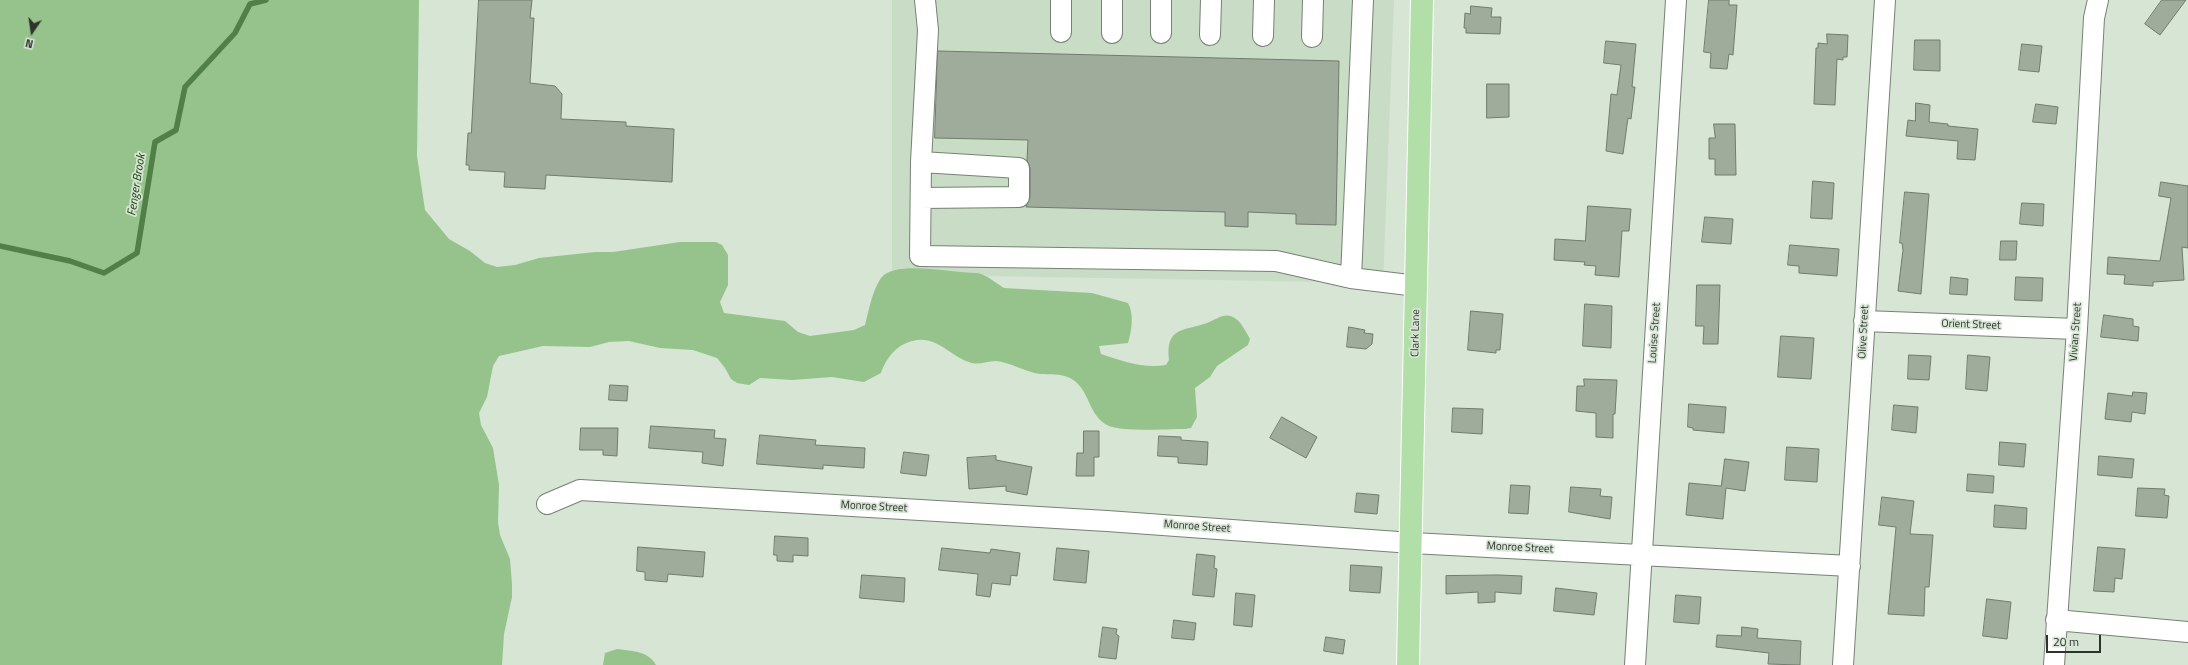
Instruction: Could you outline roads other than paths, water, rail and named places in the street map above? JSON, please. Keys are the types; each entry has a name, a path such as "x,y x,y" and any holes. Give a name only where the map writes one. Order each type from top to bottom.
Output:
{"main road":[{"name":"Clark Lane","path":"1408,665 1412,543 1422,0"}],"street":[{"path":"925,0 928,30 922,162 920,256 1276,261 1351,278 1417,286"},
{"path":"1061,0 1061,32"},
{"path":"1112,0 1112,33"},
{"path":"1161,0 1161,34"},
{"path":"1210,0 1210,34"},
{"path":"1263,36 1264,0"},
{"path":"1312,36 1313,0"},
{"path":"1351,278 1363,0"},
{"name":"Louise Street","path":"1635,665 1676,0"},
{"name":"Olive Street","path":"1843,665 1885,0"},
{"name":"Vivian Street","path":"2054,665 2077,329 2094,18 2098,0"},
{"path":"921,198 1019,197 1019,168 922,162"},
{"name":"Orient Street","path":"1864,321 2077,329"},
{"name":"Monroe Street","path":"547,504 580,490 1107,521 1412,543 1850,566"},
{"path":"2056,620 2188,632"}],"waterway":[{"name":"Fenger Brook","path":"0,246 70,261 104,273 137,253 155,142 176,130 185,87 235,33 250,4 266,0"}]}
